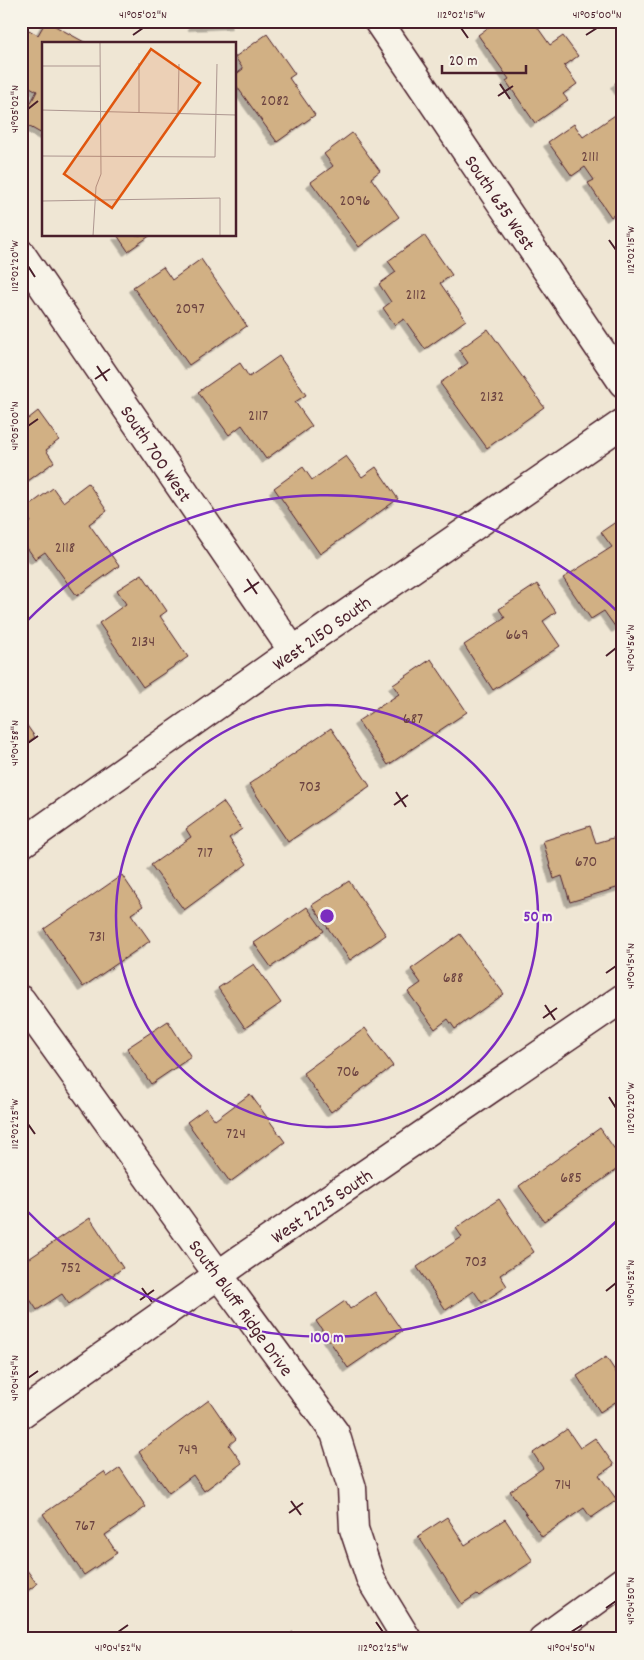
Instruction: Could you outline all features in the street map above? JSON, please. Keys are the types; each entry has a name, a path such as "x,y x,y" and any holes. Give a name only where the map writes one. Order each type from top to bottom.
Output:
{"street":[{"name":"South 635 West","path":"378,21 623,382"},
{"name":"South 700 West","path":"21,254 293,651"},
{"name":"West 2150 South","path":"21,844 293,651 623,423"},
{"name":"West 2225 South","path":"21,1414 220,1274 623,998"},
{"name":"South Bluff Ridge Drive","path":"21,1000 335,1433 352,1488 354,1528 371,1580 407,1639"},
{"path":"542,1639 623,1581"}],"building":[{"path":"46,21 84,42 42,42 42,134 21,122 37,91 21,82 21,31 23,27 38,35"},
{"path":"193,21 235,21 236,24 193,26"},
{"path":"497,21 533,21 550,45 563,36 578,56 564,66 577,84 563,94 568,100 535,123 506,81 509,79 478,35"},
{"path":"267,34 295,74 289,78 315,115 277,142 236,85 236,74 243,69 236,56"},
{"path":"623,78 623,95 615,83"},
{"path":"621,111 623,113 623,208 611,217 588,183 594,180 585,167 572,176 548,142 574,124 583,137"},
{"path":"352,133 380,171 371,178 399,217 359,247 311,182 333,166 324,154"},
{"path":"424,235 452,275 440,283 466,320 425,349 404,319 395,325 383,308 391,302 379,284 396,272 388,261"},
{"path":"118,236 150,236 128,251"},
{"path":"201,259 247,326 189,365 133,287 163,267 172,280"},
{"path":"488,329 544,407 487,448 440,383 468,363 459,350"},
{"path":"279,356 306,395 295,402 312,426 266,459 242,425 229,435 198,392 240,363 249,377"},
{"path":"21,411 28,419 38,411 59,440 46,450 54,462 21,486"},
{"path":"346,456 362,477 376,467 398,499 320,554 274,488 303,467 312,480"},
{"path":"88,483 107,511 89,524 119,566 77,596 45,552 35,559 21,539 21,529 31,522 23,510 53,488 63,502"},
{"path":"623,517 623,624 616,628 604,611 591,619 563,578 612,547 601,532"},
{"path":"142,574 167,611 160,616 188,657 143,687 99,623 126,604 117,590"},
{"path":"537,584 556,612 543,621 560,646 493,690 464,645 505,618 499,609"},
{"path":"431,659 467,712 388,765 358,721 399,694 393,685"},
{"path":"21,717 35,737 21,747"},
{"path":"331,728 370,786 288,842 249,784"},
{"path":"223,802 242,829 229,838 247,864 184,910 151,865 191,837 186,829"},
{"path":"590,826 596,843 623,835 623,886 570,902 562,876 554,879 543,841"},
{"path":"122,875 143,906 131,914 150,941 83,987 44,929"},
{"path":"349,881 386,935 350,960 312,905"},
{"path":"307,907 324,931 271,967 254,943"},
{"path":"460,934 504,994 455,1029 448,1019 435,1029 408,992 421,983 411,969"},
{"path":"254,964 281,1003 245,1028 218,988"},
{"path":"168,1021 191,1057 151,1084 127,1048"},
{"path":"365,1028 393,1066 331,1112 303,1073"},
{"path":"250,1094 285,1142 230,1182 187,1122 206,1108 215,1120"},
{"path":"600,1128 623,1161 623,1165 544,1221 519,1186"},
{"path":"499,1199 534,1252 500,1275 507,1286 482,1303 474,1291 446,1310 417,1267 462,1237 456,1228"},
{"path":"90,1218 123,1268 69,1304 62,1294 37,1310 21,1286 21,1264"},
{"path":"375,1292 402,1331 348,1368 316,1321 345,1301 350,1309"},
{"path":"606,1357 623,1383 623,1397 600,1412 577,1376"},
{"path":"209,1400 236,1439 229,1445 242,1463 204,1491 193,1475 169,1493 139,1452"},
{"path":"567,1429 580,1448 595,1438 614,1465 599,1475 617,1500 591,1518 584,1508 542,1537 510,1491 543,1468 533,1453"},
{"path":"120,1468 146,1507 105,1535 117,1553 84,1575 43,1514 104,1472 107,1477"},
{"path":"447,1517 465,1545 505,1519 533,1561 479,1596 477,1594 462,1604 418,1536"},
{"path":"21,1562 37,1584 21,1595"},
{"path":"293,1632 298,1639 283,1639"}]}
